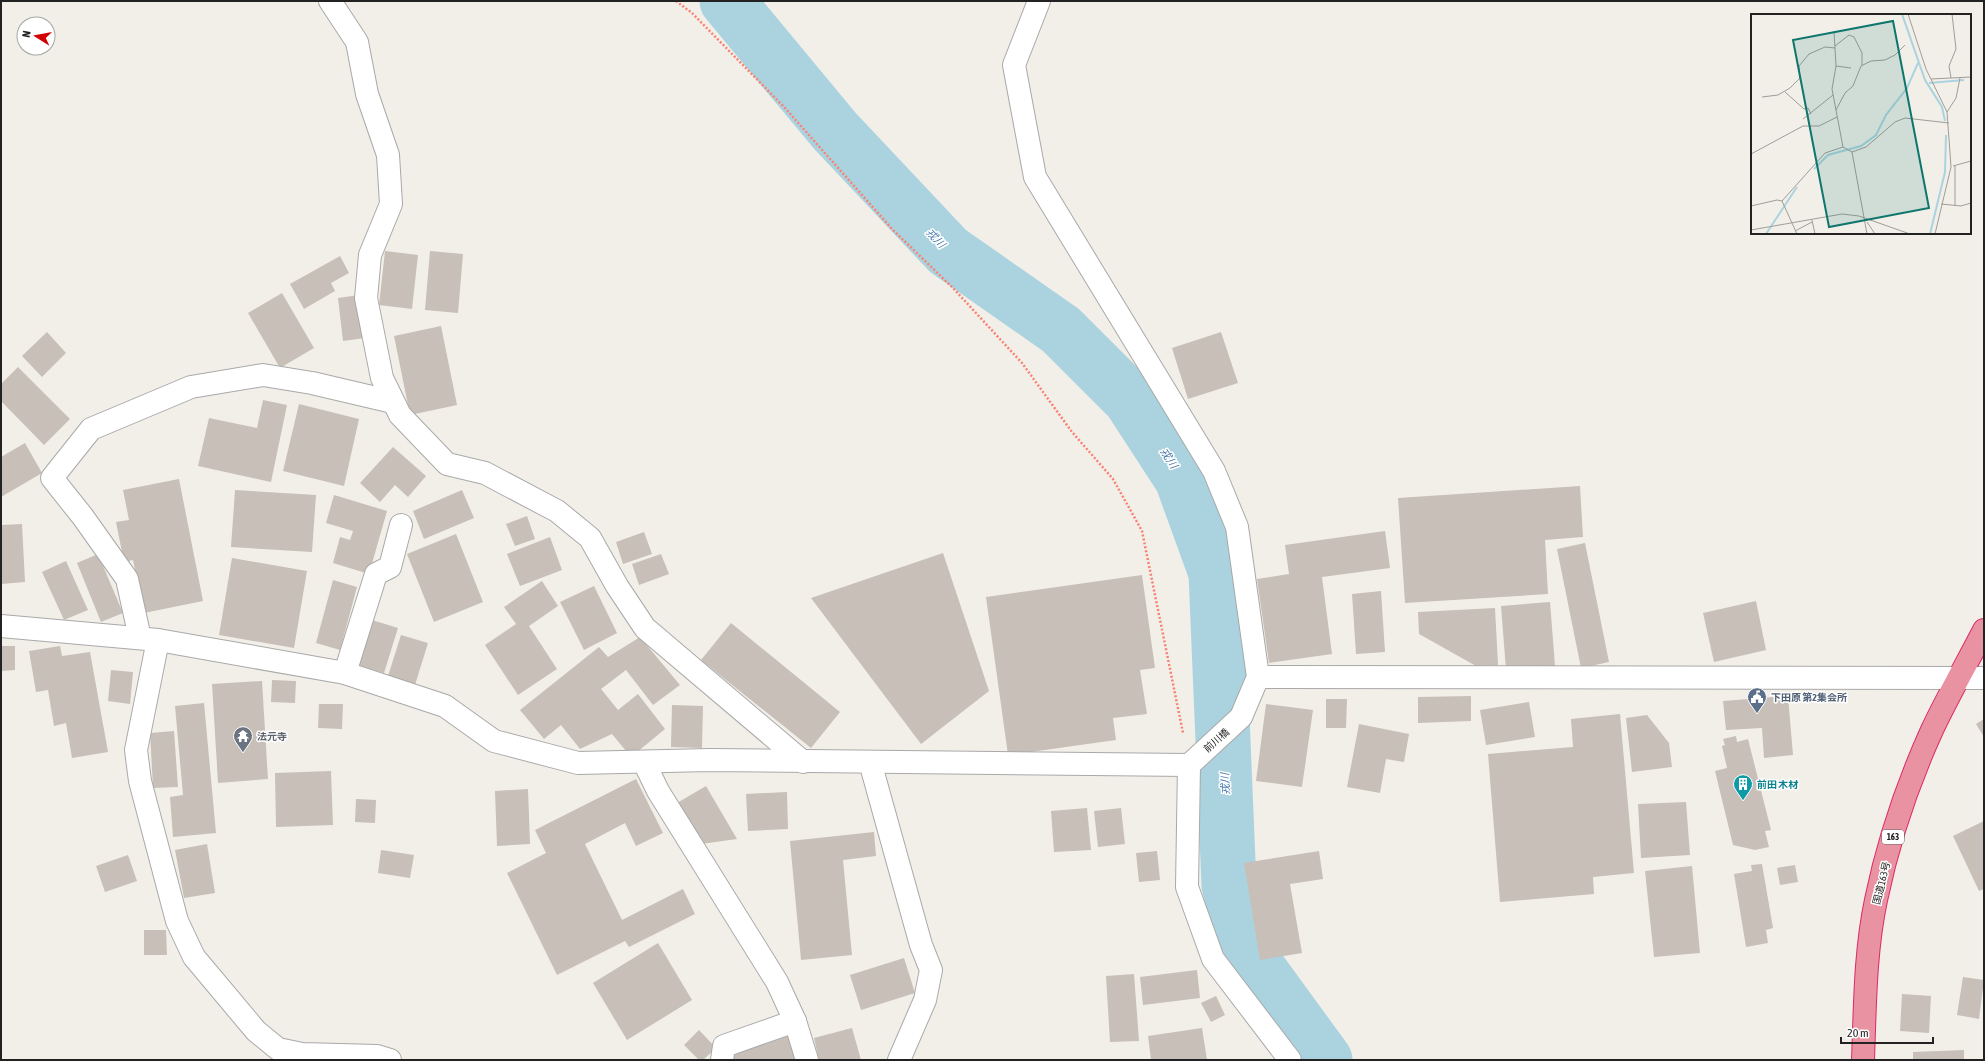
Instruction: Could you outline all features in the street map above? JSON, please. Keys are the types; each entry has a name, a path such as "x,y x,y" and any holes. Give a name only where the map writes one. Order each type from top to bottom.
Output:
{"highway":[{"name":"国道163号","path":"1863,1060 1868,954 1876,900 1890,846 1910,786 1932,730 1984,630"}],"street":[{"path":"330,1 357,42 367,94 388,155 391,204 370,255 366,298 382,378 400,415 447,464 485,473 557,511 590,538 616,586 645,628 803,762"},
{"path":"1039,1 1014,66 1035,177 1214,471 1237,527 1258,677 1984,678"},
{"path":"390,1060 377,1056 302,1054 278,1049 256,1031 194,957 177,921 140,781 136,750 149,639 127,579 52,478 91,429 191,387 263,375 312,383 393,402"},
{"path":"345,673 376,574 390,567 401,525"},
{"path":"1,626 149,639 345,673 445,706 494,741 578,763 710,760 803,762 1190,764 1187,887 1213,959 1290,1060"},
{"name":"前川橋","path":"1190,764 1241,717 1258,677"},
{"path":"644,762 658,791 777,982 795,1021 807,1060"},
{"path":"870,762 921,945 931,970 925,1000 899,1060"},
{"path":"722,1060 724,1046 795,1021"}],"path":[{"path":"676,1 692,13 785,108 893,230 953,288 1022,363 1072,432 1113,479 1142,531 1190,764"}],"building":[{"path":"385,251 418,255 412,309 379,305"},
{"path":"430,251 463,254 458,313 425,310"},
{"path":"340,256 349,273 331,283 335,291 304,309 290,284"},
{"path":"282,293 314,348 280,368 248,313"},
{"path":"359,295 365,338 343,341 338,298"},
{"path":"441,326 457,405 410,415 394,336"},
{"path":"47,332 66,353 42,377 22,356"},
{"path":"1221,332 1238,383 1188,399 1172,348"},
{"path":"18,367 70,419 44,445 1,401 1,384"},
{"path":"263,400 287,405 271,482 198,466 209,418 257,428"},
{"path":"299,404 359,419 344,486 283,471"},
{"path":"25,443 42,473 1,497 1,457"},
{"path":"393,447 426,476 408,497 395,485 380,502 360,483"},
{"path":"179,479 203,601 144,613 133,560 124,562 116,522 129,520 123,490"},
{"path":"1580,486 1583,537 1545,540 1548,594 1405,603 1398,498"},
{"path":"235,490 316,495 312,552 231,547"},
{"path":"462,490 474,518 424,539 413,511"},
{"path":"334,495 387,511 369,574 333,563 340,537 350,540 353,531 326,523"},
{"path":"527,516 535,539 515,546 506,524"},
{"path":"22,524 25,582 1,584 1,525"},
{"path":"1385,531 1390,568 1322,577 1332,654 1269,663 1257,579 1289,574 1285,545"},
{"path":"644,532 652,554 623,564 616,542"},
{"path":"456,534 483,602 434,622 407,554"},
{"path":"550,537 562,570 520,586 507,554"},
{"path":"1585,543 1609,662 1581,668 1557,549"},
{"path":"943,553 989,691 921,744 811,598"},
{"path":"98,554 123,613 101,622 77,563"},
{"path":"661,554 669,574 639,585 632,564"},
{"path":"232,558 307,571 294,648 219,635"},
{"path":"66,561 88,610 64,620 42,572"},
{"path":"1142,575 1155,668 1140,670 1147,714 1113,718 1116,740 1008,755 986,597"},
{"path":"333,580 357,587 340,650 316,643"},
{"path":"542,581 558,606 529,626 557,669 518,695 485,645 516,624 504,607"},
{"path":"594,586 617,633 584,650 560,602"},
{"path":"1381,591 1385,652 1356,654 1352,594"},
{"path":"1756,601 1766,650 1714,662 1703,613"},
{"path":"1550,602 1555,666 1506,670 1501,606"},
{"path":"1495,608 1498,665 1476,666 1419,634 1418,612"},
{"path":"372,620 398,628 384,673 358,665"},
{"path":"731,623 840,712 811,748 701,660"},
{"path":"401,635 428,643 415,685 388,676"},
{"path":"640,637 680,685 653,705 626,670 601,689 618,710 638,694 665,729 631,757 612,734 580,749 561,725 544,739 520,710 599,647 608,657"},
{"path":"1,646 15,646 15,670 1,671"},
{"path":"60,646 62,656 90,652 108,752 72,758 66,723 54,726 48,690 36,692 29,651"},
{"path":"111,670 133,672 130,704 108,701"},
{"path":"272,680 296,681 295,703 271,702"},
{"path":"262,681 268,779 218,783 212,684"},
{"path":"1471,696 1471,721 1418,723 1418,697"},
{"name":"下田原 第2集会所","path":"1788,696 1793,755 1764,758 1762,728 1726,730 1723,701"},
{"path":"1326,699 1347,699 1346,728 1326,728"},
{"path":"1529,702 1535,737 1486,745 1480,710"},
{"path":"204,703 216,833 173,837 170,797 183,795 175,706"},
{"path":"319,704 343,704 342,729 318,728"},
{"path":"1266,704 1313,710 1302,787 1256,781"},
{"path":"672,705 703,706 702,748 671,747"},
{"path":"1620,714 1634,873 1593,877 1594,894 1500,902 1488,754 1573,747 1571,719"},
{"path":"1647,715 1669,743 1672,767 1632,772 1626,718"},
{"path":"1984,719 1984,737 1976,724"},
{"path":"1359,724 1409,734 1404,762 1386,759 1380,793 1347,787"},
{"path":"174,731 178,787 153,788 150,733"},
{"name":"前田 木材","path":"1736,736 1737,742 1748,739 1771,830 1765,831 1769,847 1755,850 1733,845 1715,771 1727,768 1722,746 1725,745 1723,739"},
{"path":"331,771 333,825 276,827 275,773"},
{"path":"636,779 663,833 636,846 625,823 585,844 622,920 683,889 695,914 629,947 625,941 557,975 507,873 546,853 535,830"},
{"path":"706,786 737,839 701,844 677,803"},
{"path":"528,789 530,844 497,846 495,791"},
{"path":"787,792 788,829 748,831 746,794"},
{"path":"356,799 376,800 375,823 355,822"},
{"path":"1686,802 1690,855 1641,858 1638,804"},
{"path":"1087,808 1091,850 1054,852 1051,811"},
{"path":"1121,808 1125,844 1098,847 1094,811"},
{"path":"1984,821 1984,889 1979,891 1953,836"},
{"path":"874,832 876,856 843,860 852,955 801,960 790,841"},
{"path":"207,844 215,893 184,898 175,850"},
{"path":"381,850 414,855 410,878 378,873"},
{"path":"1157,851 1160,880 1139,882 1136,853"},
{"path":"1319,851 1323,879 1290,884 1302,953 1260,960 1244,863"},
{"path":"128,855 137,881 105,892 96,866"},
{"path":"1762,864 1773,928 1766,930 1768,943 1746,947 1734,874 1752,871 1751,865"},
{"path":"1795,865 1798,882 1780,885 1777,868"},
{"path":"1692,866 1700,953 1654,957 1645,871"},
{"path":"144,930 166,930 167,955 144,955"},
{"path":"658,943 692,1000 627,1040 593,983"},
{"path":"904,958 915,993 861,1010 850,975"},
{"path":"1197,970 1200,998 1143,1005 1140,977"},
{"path":"1134,974 1139,1041 1110,1042 1106,976"},
{"path":"1963,977 1984,980 1979,1019 1957,1015"},
{"path":"1902,994 1931,996 1929,1033 1900,1031"},
{"path":"1216,996 1225,1015 1211,1022 1201,1003"},
{"path":"852,1028 861,1060 819,1060 814,1038"},
{"path":"1202,1028 1207,1060 1151,1060 1148,1036"},
{"path":"699,1030 716,1048 703,1060 699,1060 684,1045"},
{"path":"791,1033 800,1060 726,1060 724,1054"},
{"path":"1964,1050 1964,1060 1913,1060 1913,1052"}],"waterway":[{"name":"戎川","path":"727,1 835,131 948,251 1061,330 1130,399 1182,479 1216,573 1229,885 1240,929 1255,964 1325,1060"}],"place":[{"name":"下田原 第2集会所","path":"1757,714"},
{"name":"法元寺","path":"243,753"},
{"name":"前田 木材","path":"1743,801"}]}
